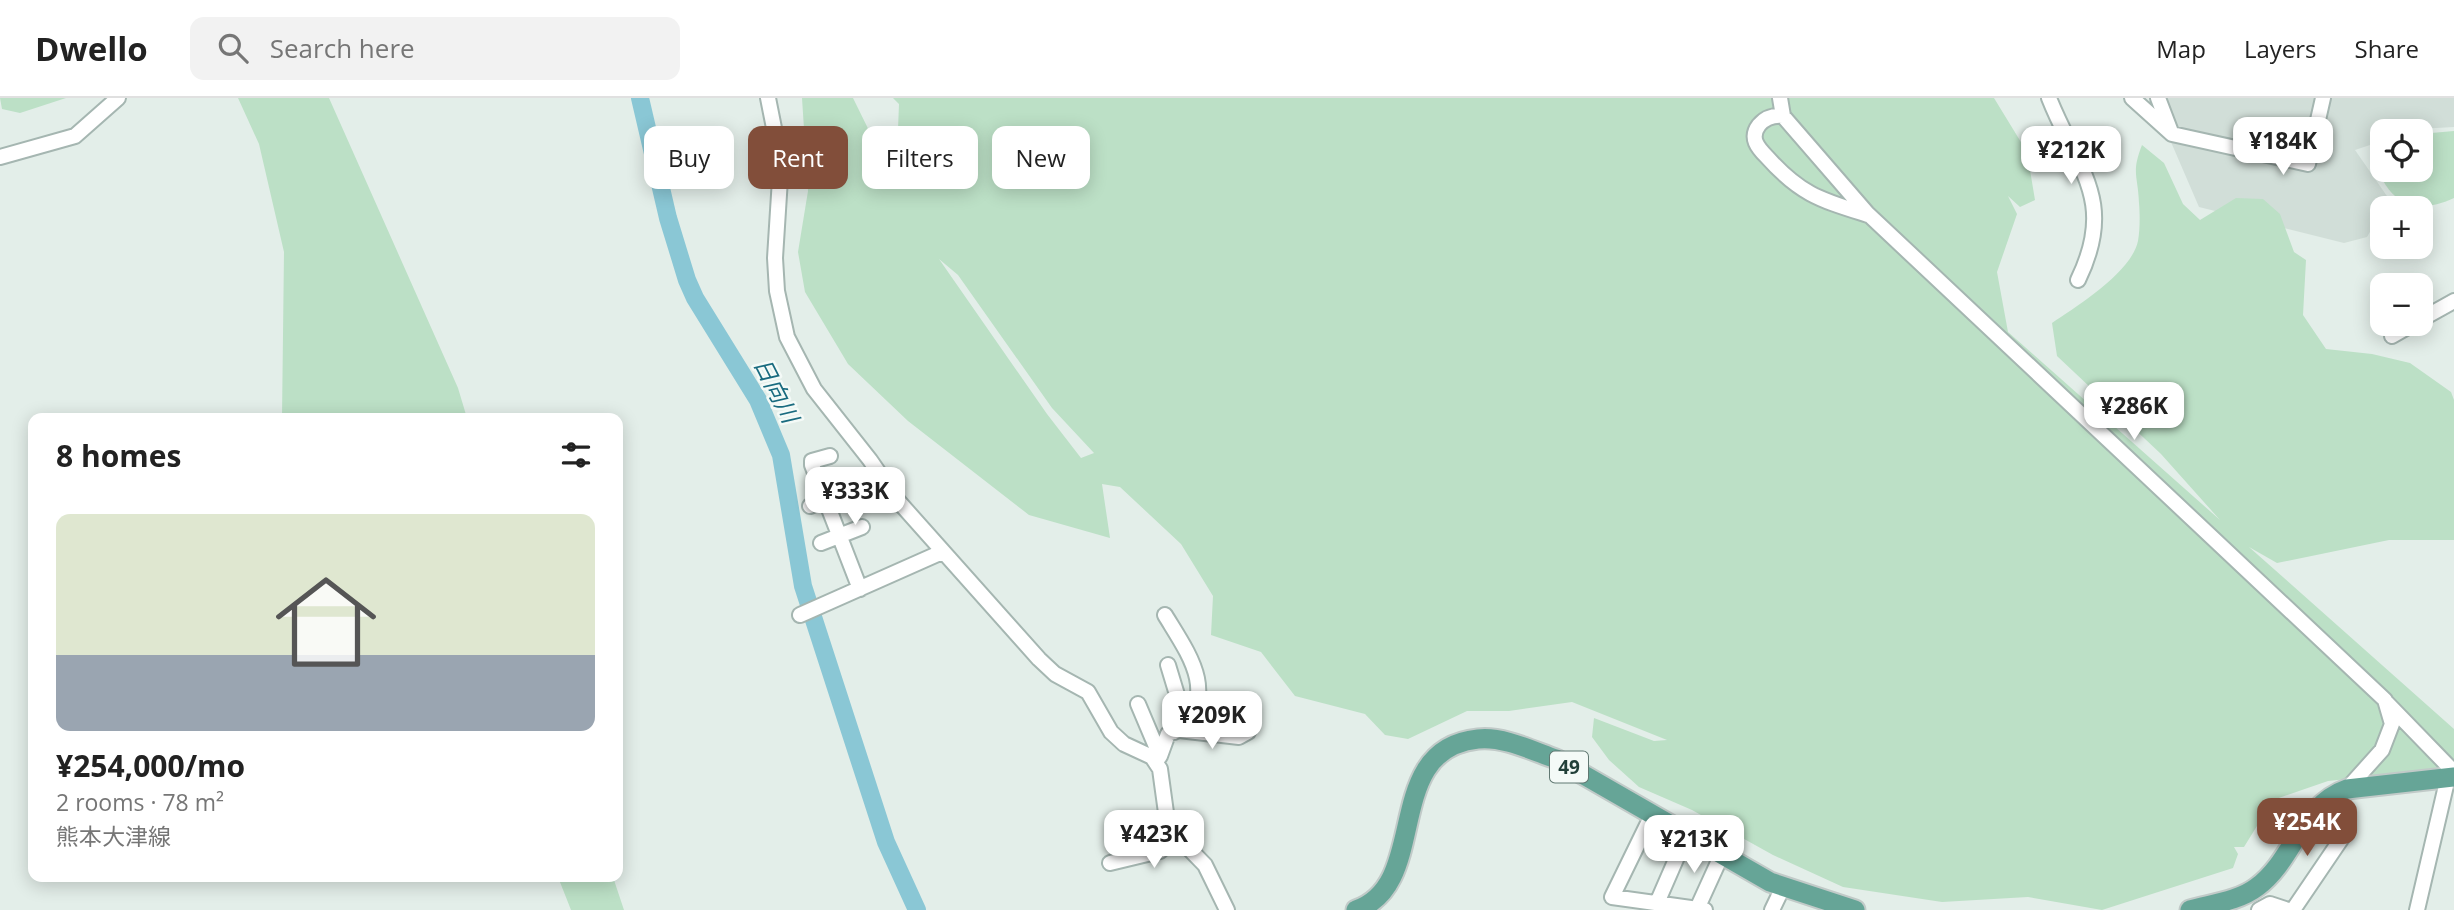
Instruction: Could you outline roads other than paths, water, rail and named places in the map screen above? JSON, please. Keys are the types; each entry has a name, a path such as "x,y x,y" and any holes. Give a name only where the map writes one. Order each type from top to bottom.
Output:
{"main road":[{"name":"49","path":"1356,910 1377,899 1394,873 1413,802 1429,765 1442,752 1459,743 1480,738 1547,756 1783,887 1855,910"},
{"path":"2191,910 2256,888 2281,861 2318,807 2334,794 2347,789 2452,775"}],"street":[{"path":"0,157 75,136 118,98"},
{"path":"768,98 781,163 775,258 777,291 787,337 814,389 899,502 1039,659 1055,674 1088,692 1111,732 1124,744 1158,759"},
{"path":"1780,98 1783,116 1869,215 2385,700 2452,775 2417,910"},
{"path":"2049,98 2089,185 2096,227 2088,259 2078,280"},
{"path":"2132,98 2172,134 2308,164 2323,98"},
{"path":"2158,98 2172,134"},
{"path":"1783,116 1769,118 1758,127 1754,136 1756,145 1791,184 1818,199 1869,215"},
{"path":"2433,313 2454,301"},
{"path":"830,456 812,461 811,465 860,589"},
{"path":"810,506 844,493"},
{"path":"821,543 862,527"},
{"path":"800,615 942,552"},
{"path":"1158,759 1168,734 1176,731 1196,711 1198,689 1189,653 1166,615"},
{"path":"1168,665 1181,708 1176,731"},
{"path":"2347,789 2382,750 2392,724 2385,700"},
{"path":"1138,704 1158,759 1167,820 1177,836 1205,865 1227,910"},
{"path":"1176,731 1239,737 1248,732"},
{"path":"2259,910 2270,904 2291,910 2348,829 2318,807"},
{"path":"1652,815 1612,897 1701,909 1722,854"},
{"path":"1657,903 1687,834"},
{"path":"1110,863 1160,851 1177,836"},
{"path":"1772,910 1783,887"}],"waterway":[{"name":"日向川","path":"640,98 668,218 687,280 695,298 758,400 781,455 803,586 886,842 917,910"}]}
